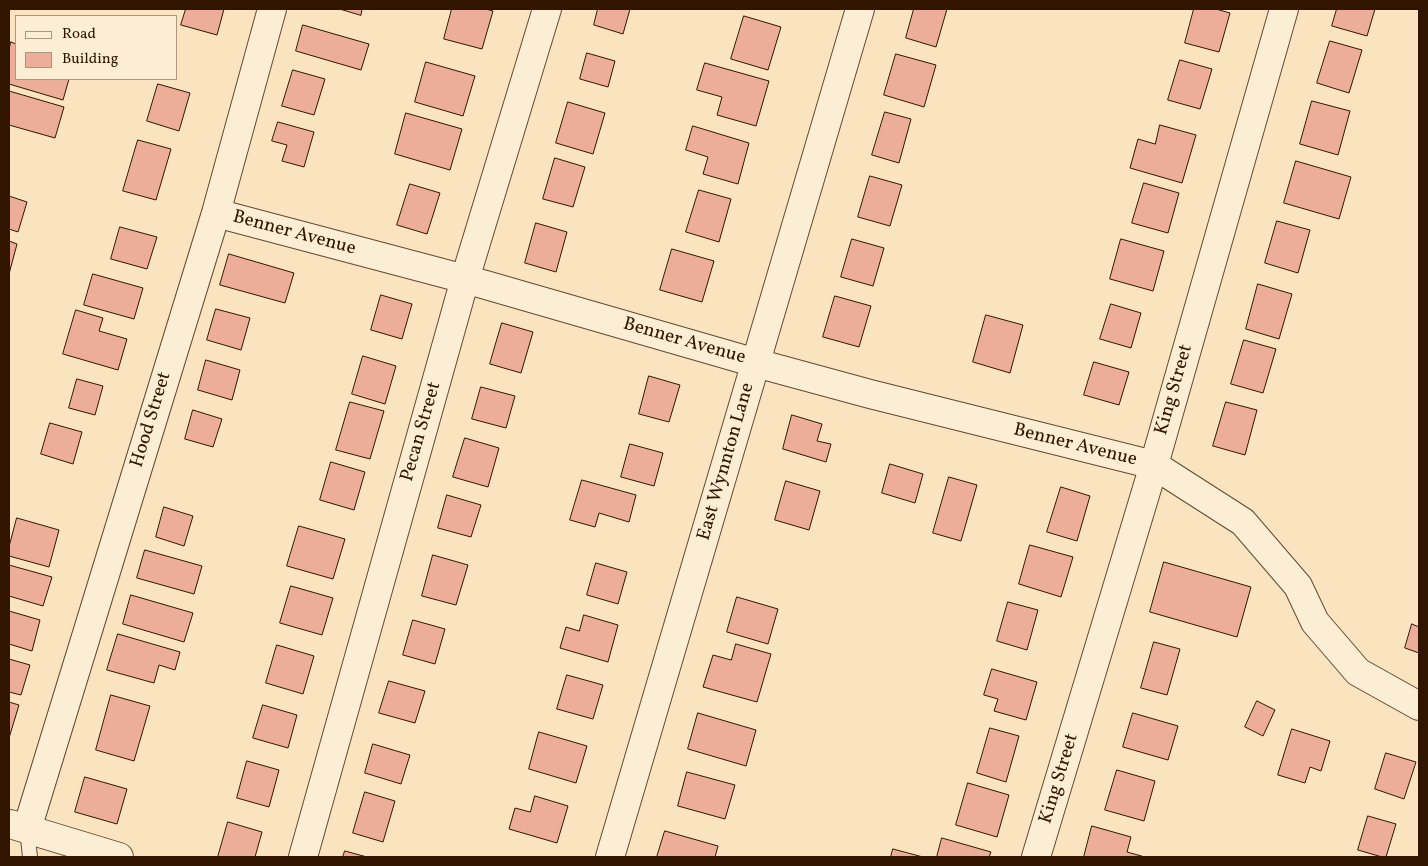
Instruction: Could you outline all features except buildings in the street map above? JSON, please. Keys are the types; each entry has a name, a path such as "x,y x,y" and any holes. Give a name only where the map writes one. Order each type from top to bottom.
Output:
{"street":[{"name":"Hood Street","path":"18,826 216,213 272,9"},
{"name":"Pecan Street","path":"303,857 465,279 547,9"},
{"name":"East Wynnton Lane","path":"610,857 860,9"},
{"name":"King Street","path":"1036,857 1154,465 1284,9"},
{"name":"Benner Avenue","path":"216,213 465,279 870,394 1154,465 1243,522 1298,586 1314,622 1358,672 1419,706"},
{"path":"18,826 119,857"}],"lane":[{"path":"18,826 30,857"}]}
